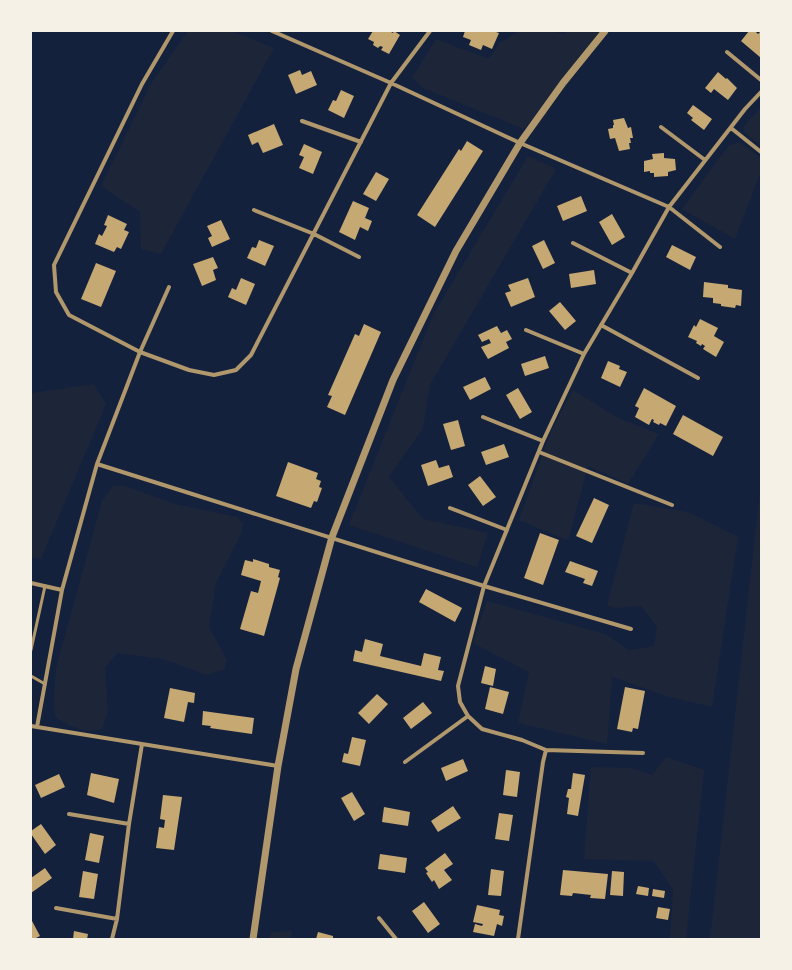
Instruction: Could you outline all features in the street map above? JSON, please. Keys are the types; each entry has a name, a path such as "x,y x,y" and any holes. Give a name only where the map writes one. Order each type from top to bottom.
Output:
{"street":[{"path":"173,31 142,84 54,265 56,292 69,315 140,352 189,370 214,375 236,370 251,355 391,83 430,31"},
{"path":"272,31 391,83 520,143 669,207 720,247"},
{"path":"253,939 278,766 296,669 332,538 393,380 456,251 520,143 563,83 605,31"},
{"path":"727,52 761,80"},
{"path":"643,753 546,750 522,740 482,729 468,716 460,702 458,686 484,586 543,441 584,354 669,207 745,110 761,92"},
{"path":"302,121 361,142"},
{"path":"661,127 705,160"},
{"path":"731,128 761,152"},
{"path":"254,210 314,234 359,257"},
{"path":"573,243 632,273"},
{"path":"37,726 62,590 97,464 140,352 168,287"},
{"path":"601,325 698,378"},
{"path":"526,330 584,354"},
{"path":"483,417 543,441"},
{"path":"539,452 672,505"},
{"path":"97,464 484,586 631,629"},
{"path":"450,508 507,530"},
{"path":"31,583 62,590"},
{"path":"405,762 468,716"},
{"path":"31,726 278,766"},
{"path":"112,939 142,744"},
{"path":"518,939 542,762 546,750"},
{"path":"69,814 129,824"},
{"path":"56,908 116,919"},
{"path":"379,918 396,939"}],"lane":[{"path":"31,650 45,586"},
{"path":"31,676 45,684"}],"shaded area":[{"path":"188,31 231,31 274,48 161,254 141,249 140,212 101,186 152,82"},
{"path":"520,31 547,31 565,34 568,31 602,31 524,129 423,88 412,78 436,39 489,59 499,43"},
{"path":"761,107 761,146 744,132 744,126"},
{"path":"739,142 761,158 761,171 735,239 682,209 729,145"},
{"path":"528,156 556,169 430,385 423,428 389,477 423,519 488,533 477,567 349,525 433,315"},
{"path":"94,384 106,404 41,559 31,557 31,393"},
{"path":"573,390 618,418 659,434 628,484 588,466 569,538 566,540 519,520 551,431"},
{"path":"761,482 761,939 710,939"},
{"path":"122,485 175,504 238,517 243,525 241,534 216,583 209,627 227,660 225,669 207,675 163,659 117,653 105,668 108,712 102,729 89,731 72,727 55,717 54,698 56,668 102,501 113,486"},
{"path":"634,503 688,512 738,537 712,707 666,696 612,677 607,744 518,723 529,672 473,643 487,601 605,634 629,650 654,646 657,627 641,606 614,608 607,605"},
{"path":"666,757 704,770 686,939 670,939 673,890 654,861 584,859 591,767 631,768 652,775"},
{"path":"292,931 291,939 269,939 271,932"}],"building":[{"path":"373,31 389,31 393,33 394,31 400,35 389,54 381,50 383,47 380,46 378,48 373,45 374,42 368,39"},
{"path":"465,31 493,31 499,33 492,49 483,45 481,50 469,45 471,40 463,37"},
{"path":"749,31 755,31 758,34 761,31 761,58 741,41"},
{"path":"300,70 302,75 311,71 317,85 296,94 288,75"},
{"path":"718,72 726,79 727,78 737,88 728,100 714,89 711,93 705,88"},
{"path":"341,90 354,96 344,118 328,110 333,100 336,101"},
{"path":"693,105 712,119 704,130 691,120 693,118 687,113"},
{"path":"624,118 628,128 631,127 633,138 630,138 630,149 619,151 615,138 610,139 608,129 613,128 613,120"},
{"path":"274,124 283,145 263,153 258,142 252,145 248,135"},
{"path":"467,141 483,151 435,227 417,215 459,149 461,151"},
{"path":"304,144 322,152 313,174 299,168 304,157 299,155"},
{"path":"664,153 664,158 675,159 676,170 668,172 668,176 654,177 654,173 650,173 650,171 644,172 644,161 653,159 652,154"},
{"path":"376,172 389,179 376,201 363,194"},
{"path":"581,196 587,211 563,221 557,206"},
{"path":"353,201 369,208 365,218 372,221 368,231 360,227 355,240 339,232"},
{"path":"612,214 625,237 612,245 599,222"},
{"path":"108,215 127,224 124,230 129,232 121,249 117,247 114,252 95,244 99,234 102,236 107,226 104,225"},
{"path":"221,220 230,239 212,247 208,238 212,236 207,226"},
{"path":"259,240 274,246 265,266 247,258 252,247 256,248"},
{"path":"544,240 555,263 543,269 532,246"},
{"path":"672,245 696,257 690,270 666,257"},
{"path":"213,257 218,268 213,270 216,280 202,286 193,264"},
{"path":"96,263 116,271 101,307 81,299"},
{"path":"594,270 596,284 571,288 569,274"},
{"path":"241,278 255,284 246,305 228,297 232,288 236,290"},
{"path":"528,278 535,297 511,307 505,293 511,291 508,285"},
{"path":"704,282 728,285 728,288 742,290 741,306 736,305 735,308 721,306 721,304 713,303 713,298 703,297"},
{"path":"560,302 576,321 565,330 549,311"},
{"path":"700,319 718,328 714,336 724,342 716,357 703,349 705,346 702,344 701,346 696,343 697,341 688,337 694,325 696,327"},
{"path":"364,324 381,332 345,415 327,407 332,396 328,395 355,334 359,336"},
{"path":"497,326 501,333 507,330 512,339 506,342 509,348 488,359 481,347 491,343 489,339 482,342 478,335"},
{"path":"545,356 549,368 525,376 521,364"},
{"path":"608,361 620,366 619,369 627,372 620,387 601,378"},
{"path":"485,377 491,389 470,400 463,387"},
{"path":"518,388 532,412 520,419 506,395"},
{"path":"644,388 676,406 666,426 653,422 654,420 652,419 649,425 635,417 639,408 635,406"},
{"path":"683,415 723,437 713,456 673,434"},
{"path":"458,420 465,446 451,450 443,424"},
{"path":"504,444 509,457 486,465 481,452"},
{"path":"436,460 439,468 449,465 453,477 428,486 421,465"},
{"path":"288,462 318,473 316,479 321,481 319,487 322,488 317,502 314,501 311,508 276,496"},
{"path":"480,476 496,497 483,506 468,485"},
{"path":"594,498 609,505 592,543 576,536"},
{"path":"540,533 559,540 543,585 524,578"},
{"path":"253,559 269,564 269,567 280,570 278,577 280,578 264,636 240,629 251,591 258,593 261,581 241,575 245,560 253,562"},
{"path":"570,561 598,571 592,586 583,583 585,579 565,572"},
{"path":"426,589 462,608 455,622 419,602"},
{"path":"365,639 383,644 380,656 421,666 424,653 441,657 438,670 444,671 441,681 353,661 355,650 362,652"},
{"path":"485,666 496,669 493,686 481,683"},
{"path":"490,687 509,692 503,714 485,709"},
{"path":"625,687 645,691 638,729 633,728 632,732 617,729"},
{"path":"170,688 195,693 194,703 188,702 184,722 164,718"},
{"path":"377,694 388,704 369,724 358,713"},
{"path":"423,702 432,713 411,729 403,718"},
{"path":"203,711 254,718 252,734 210,728 211,726 202,725"},
{"path":"352,737 366,740 360,766 342,762 344,753 348,754"},
{"path":"463,759 468,771 446,781 441,768"},
{"path":"506,770 520,772 517,797 503,795"},
{"path":"91,773 119,779 114,803 87,795"},
{"path":"573,773 585,775 578,816 567,814 569,798 566,797 568,789 571,789"},
{"path":"59,774 65,787 41,798 35,785"},
{"path":"352,792 365,814 354,821 341,798"},
{"path":"163,795 182,797 174,850 156,848 159,827 164,828 165,820 160,819"},
{"path":"453,806 461,818 438,832 431,821"},
{"path":"384,807 410,812 408,826 382,822"},
{"path":"499,813 513,815 509,841 495,839"},
{"path":"41,824 56,845 45,854 31,834 31,831"},
{"path":"90,833 104,836 99,863 85,860"},
{"path":"445,853 453,864 444,870 452,880 439,889 434,880 432,882 426,873 428,872 425,868"},
{"path":"380,854 407,858 405,873 378,869"},
{"path":"45,868 52,878 31,893 31,878"},
{"path":"491,869 504,871 501,896 488,895"},
{"path":"563,870 608,874 605,899 590,898 591,895 573,893 572,896 560,895"},
{"path":"83,871 98,874 94,899 79,897"},
{"path":"612,871 624,872 623,896 610,895"},
{"path":"638,886 649,888 648,896 636,894"},
{"path":"653,889 665,891 664,898 652,896"},
{"path":"424,902 440,924 428,933 412,911"},
{"path":"477,905 500,910 499,915 504,916 502,926 497,924 494,936 473,932 475,924 482,926 483,924 473,922"},
{"path":"658,907 670,909 668,920 656,918"},
{"path":"31,919 40,936 34,939 31,939"},
{"path":"74,931 88,934 87,939 73,939"},
{"path":"318,932 333,936 333,939 316,939"}]}
